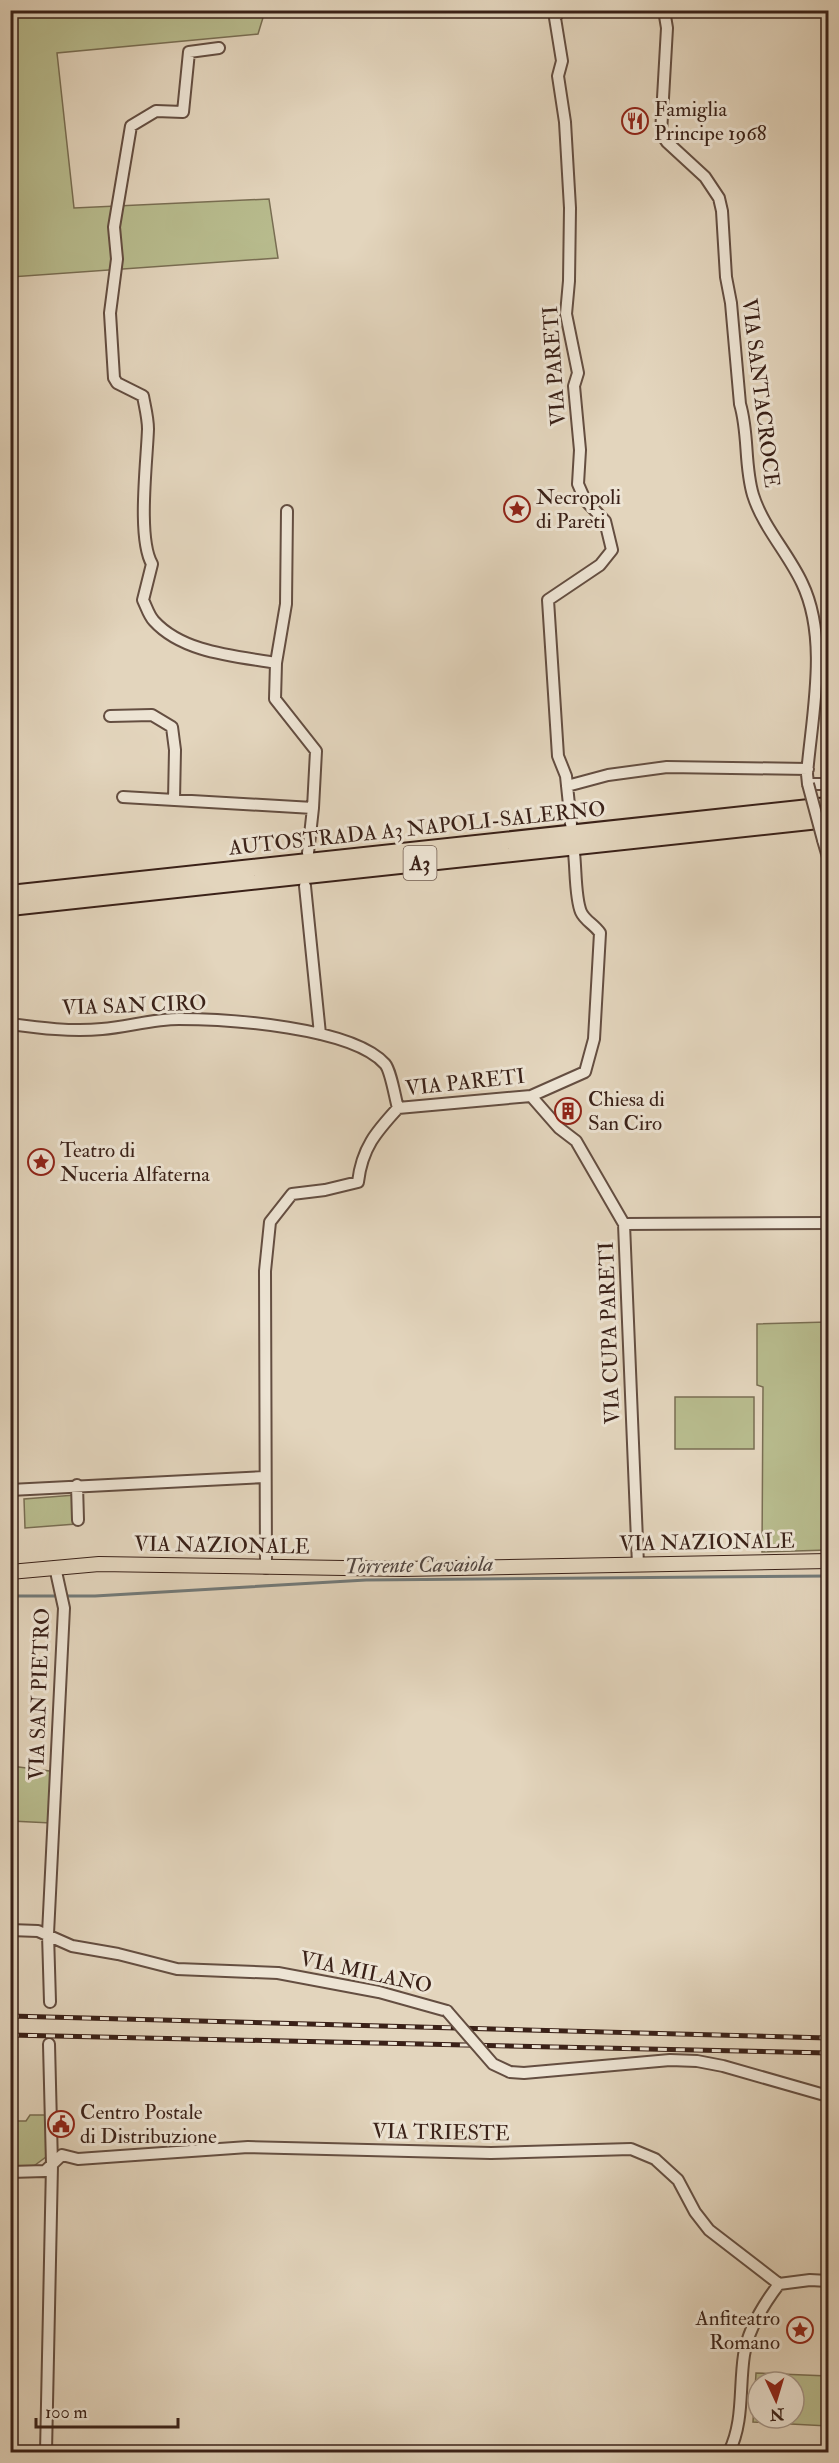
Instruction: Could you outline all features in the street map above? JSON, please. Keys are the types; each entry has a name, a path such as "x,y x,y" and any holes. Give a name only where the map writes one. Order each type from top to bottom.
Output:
{"highway":[{"name":"AUTOSTRADA A3 NAPOLI-SALERNO","path":"10,894 828,806"},
{"name":"AUTOSTRADA A3 NAPOLI-SALERNO","path":"10,907 828,819"}],"main road":[{"name":"VIA NAZIONALE","path":"10,1572 56,1574 122,1564 403,1569 828,1561"}],"street":[{"name":"VIA PARETI","path":"560,10 555,18 562,61 558,76 565,122 570,208 566,314 577,367 574,386 580,450 578,484 585,500 605,521 612,550 600,565 548,600 558,756 566,776 571,824"},
{"name":"VIA SANTACROCE","path":"664,10 667,28 662,133 668,142 705,177 719,198 740,404 744,416 748,476 759,511 802,582 811,604 816,631 808,784 828,857"},
{"path":"219,48 189,52 183,112 156,111 131,126 114,227 117,259 110,313 114,378 117,383 143,396 148,425 145,508 147,554 152,564 143,600 153,620 184,643 209,651 276,663"},
{"path":"287,511 286,604 276,663 276,699 316,751 314,808 308,853"},
{"path":"111,716 152,715 172,727 175,750 174,800"},
{"path":"567,786 608,775 667,767 808,769"},
{"path":"808,784 828,784"},
{"path":"123,797 314,808"},
{"name":"VIA PARETI","path":"266,1568 265,1271 270,1222 292,1194 325,1190 358,1182 360,1163 374,1134 398,1108 531,1096 585,1072 594,1039 600,933 594,924 585,919 580,910 574,853"},
{"path":"305,885 320,1034"},
{"name":"VIA SAN CIRO","path":"10,1024 92,1030 177,1019 244,1023 320,1034 366,1049 387,1065 398,1108"},
{"name":"VIA CUPA PARETI","path":"531,1096 553,1122 576,1141 624,1224 638,1565"},
{"path":"624,1224 828,1223"},
{"path":"10,1490 264,1477"},
{"path":"77,1485 78,1520"},
{"name":"VIA SAN PIETRO","path":"50,2002 48,1934 64,1608 56,1574"},
{"name":"VIA MILANO","path":"10,1930 48,1934 72,1946 118,1954 170,1968 278,1973 379,1992 447,2011 494,2064 510,2072 670,2060 697,2061 723,2066 828,2096"},
{"path":"46,2452 52,2165 49,2044"},
{"name":"VIA TRIESTE","path":"10,2172 45,2171 62,2155 89,2158 248,2147 491,2153 631,2149 655,2159 678,2180 694,2212 709,2230 778,2284"},
{"path":"729,2452 739,2416 742,2374 752,2326 778,2284 810,2280 828,2281"}],"green space":[{"path":"11,11 265,11 258,34 57,53 74,208 269,199 278,258 11,277"},
{"path":"828,1322 828,1550 762,1552 763,1387 757,1385 757,1324"},
{"path":"675,1397 754,1397 754,1449 675,1449"},
{"path":"75,1495 76,1524 25,1528 24,1499"},
{"path":"11,1766 57,1772 51,1823 11,1821"},
{"path":"30,2115 46,2115 50,2154 31,2168 11,2170 11,2121 26,2121"},
{"path":"806,2375 828,2376 828,2426 806,2425"}],"waterway":[{"name":"Torrente Cavaiola","path":"10,1596 95,1596 366,1580 828,1576"}],"railway":[{"path":"10,2016 828,2038"},
{"path":"10,2035 828,2053"}],"place":[{"name":"Famiglia Principe 1968","path":"635,121"},
{"name":"Necropoli di Pareti","path":"517,509"},
{"name":"Chiesa di San Ciro","path":"568,1111"},
{"name":"Teatro di Nuceria Alfaterna","path":"41,1162"},
{"name":"Centro Postale di Distribuzione","path":"61,2124"},
{"name":"Anfiteatro Romano","path":"800,2330"}]}
